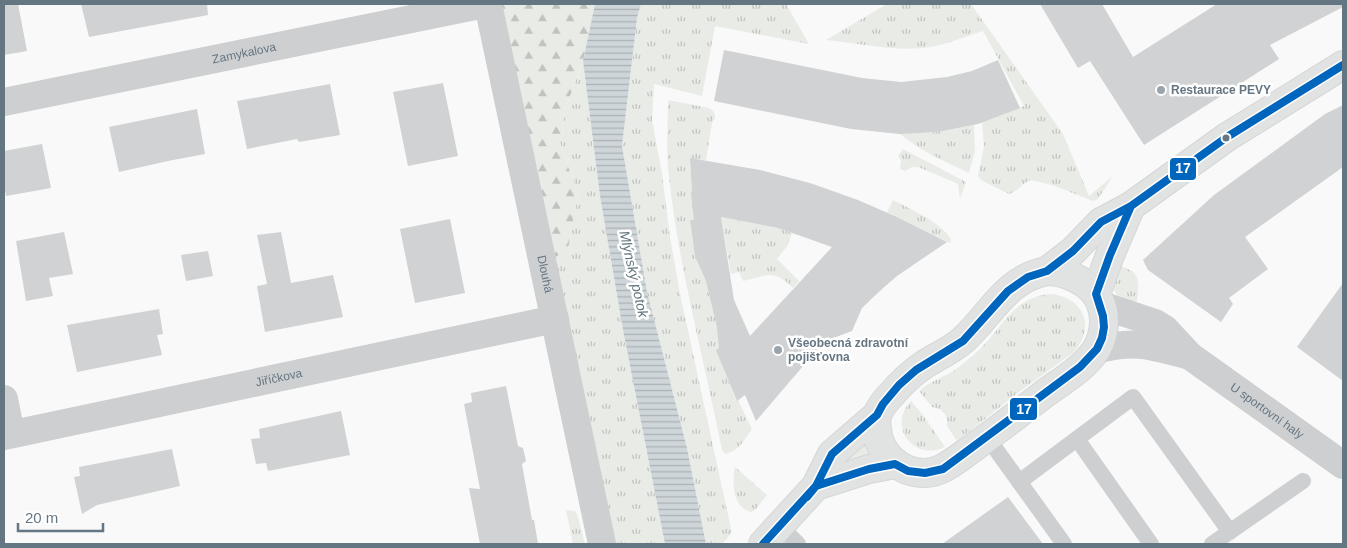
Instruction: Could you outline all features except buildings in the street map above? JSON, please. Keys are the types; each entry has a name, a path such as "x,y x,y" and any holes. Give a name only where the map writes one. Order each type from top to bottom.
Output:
{"main road":[{"path":"1047,271 1073,251 1101,222 1130,206 1228,137 1343,65"},
{"path":"877,415 878,436 881,446 895,464 908,471 935,472 960,458 1078,370 1096,350 1104,330 1104,318 1099,300 1110,255 1130,206"},
{"path":"780,538 816,486 832,454 877,415 883,404 899,385 916,370 962,341 1008,291 1028,277 1047,271 1055,271 1070,276 1082,283 1099,300"},
{"path":"816,486 869,469 895,464"}],"street":[{"name":"Zamykalova","path":"4,102 486,4"},
{"name":"Dlouhá","path":"486,4 602,544"},
{"name":"U sportovní haly","path":"1099,300 1155,323 1176,339 1190,356 1343,465"},
{"name":"Jiříčkova","path":"7,435 555,319"},
{"name":"U sportovní haly","path":"1096,350 1118,344 1138,343 1190,356"},
{"path":"4,399 7,435"}],"lane":[{"path":"1019,482 1133,397 1230,532"},
{"path":"987,437 1064,544"},
{"path":"1077,438 1151,544"},
{"path":"1212,544 1303,481"}],"green space":[{"path":"501,4 595,4 583,61 566,107 560,143 578,195 568,249 554,258"},
{"path":"641,4 786,4 809,44 715,26 702,96 654,84 652,120 662,174 670,237 680,294 732,533 722,544 706,544 687,448 647,292 622,146 637,18"},
{"path":"887,4 971,4 1063,134 1089,196 1113,176 1098,199 1093,201 1052,185 1031,180 1009,194 981,180 978,176 984,147 982,122 1024,106 983,31 931,47 911,49 887,48 826,40"},
{"path":"583,61 600,196 623,330 665,544 616,544 554,258 568,249 578,195 560,143 566,107"},
{"path":"668,100 709,108 714,112 715,117 712,123 706,160 690,159 691,192 695,215 694,220 690,220 693,243 726,346 717,350 736,400 738,400 752,429 734,451 725,454 722,450 692,314 673,211 668,158"},
{"path":"974,125 975,151 969,173 925,151 900,134 938,132"},
{"path":"903,149 966,182 960,199 958,184 954,182 918,167 912,167 905,171 900,169 901,160 898,156"},
{"path":"893,200 940,227 951,239 950,243 887,212"},
{"path":"721,217 778,228 792,233 788,245 777,259 799,281 793,288 775,276 770,275 743,281 739,272 731,274"},
{"path":"1118,265 1136,275 1138,289 1136,307 1122,299 1115,291 1114,281"},
{"path":"1051,294 1072,301 1079,308 1085,324 1084,334 1080,343 1073,353 1019,392 957,441 947,426 947,417 944,413 940,409 932,407 919,391 969,359 1020,305 1039,296"},
{"path":"911,401 945,447 924,450 914,446 907,439 903,431 902,421 904,411"},
{"path":"865,438 875,453 854,463 837,464"},
{"path":"735,467 767,495 755,510 751,512 740,505 737,500 734,487"},
{"path":"566,510 575,511 577,514 585,544 573,544"}],"water":[{"name":"Mlýnský potok","path":"595,4 641,4 637,18 622,146 647,292 687,448 706,544 665,544 623,330 600,196 583,61"}],"transit line":[{"name":"17","path":"763,544 816,486 832,454 877,415 883,404 899,385 916,370 963,341 1008,291 1028,277 1047,271 1073,251 1101,222 1131,206 1227,137 1343,65"},
{"name":"17","path":"807,497 816,486 869,469 895,464 908,471 925,473 943,469 1080,367 1097,349 1102,338 1103,316 1096,294 1131,206"}],"place":[{"name":"Restaurace PEVY","path":"1161,90"},
{"name":"Všeobecná zdravotní pojišťovna","path":"778,350"}]}
